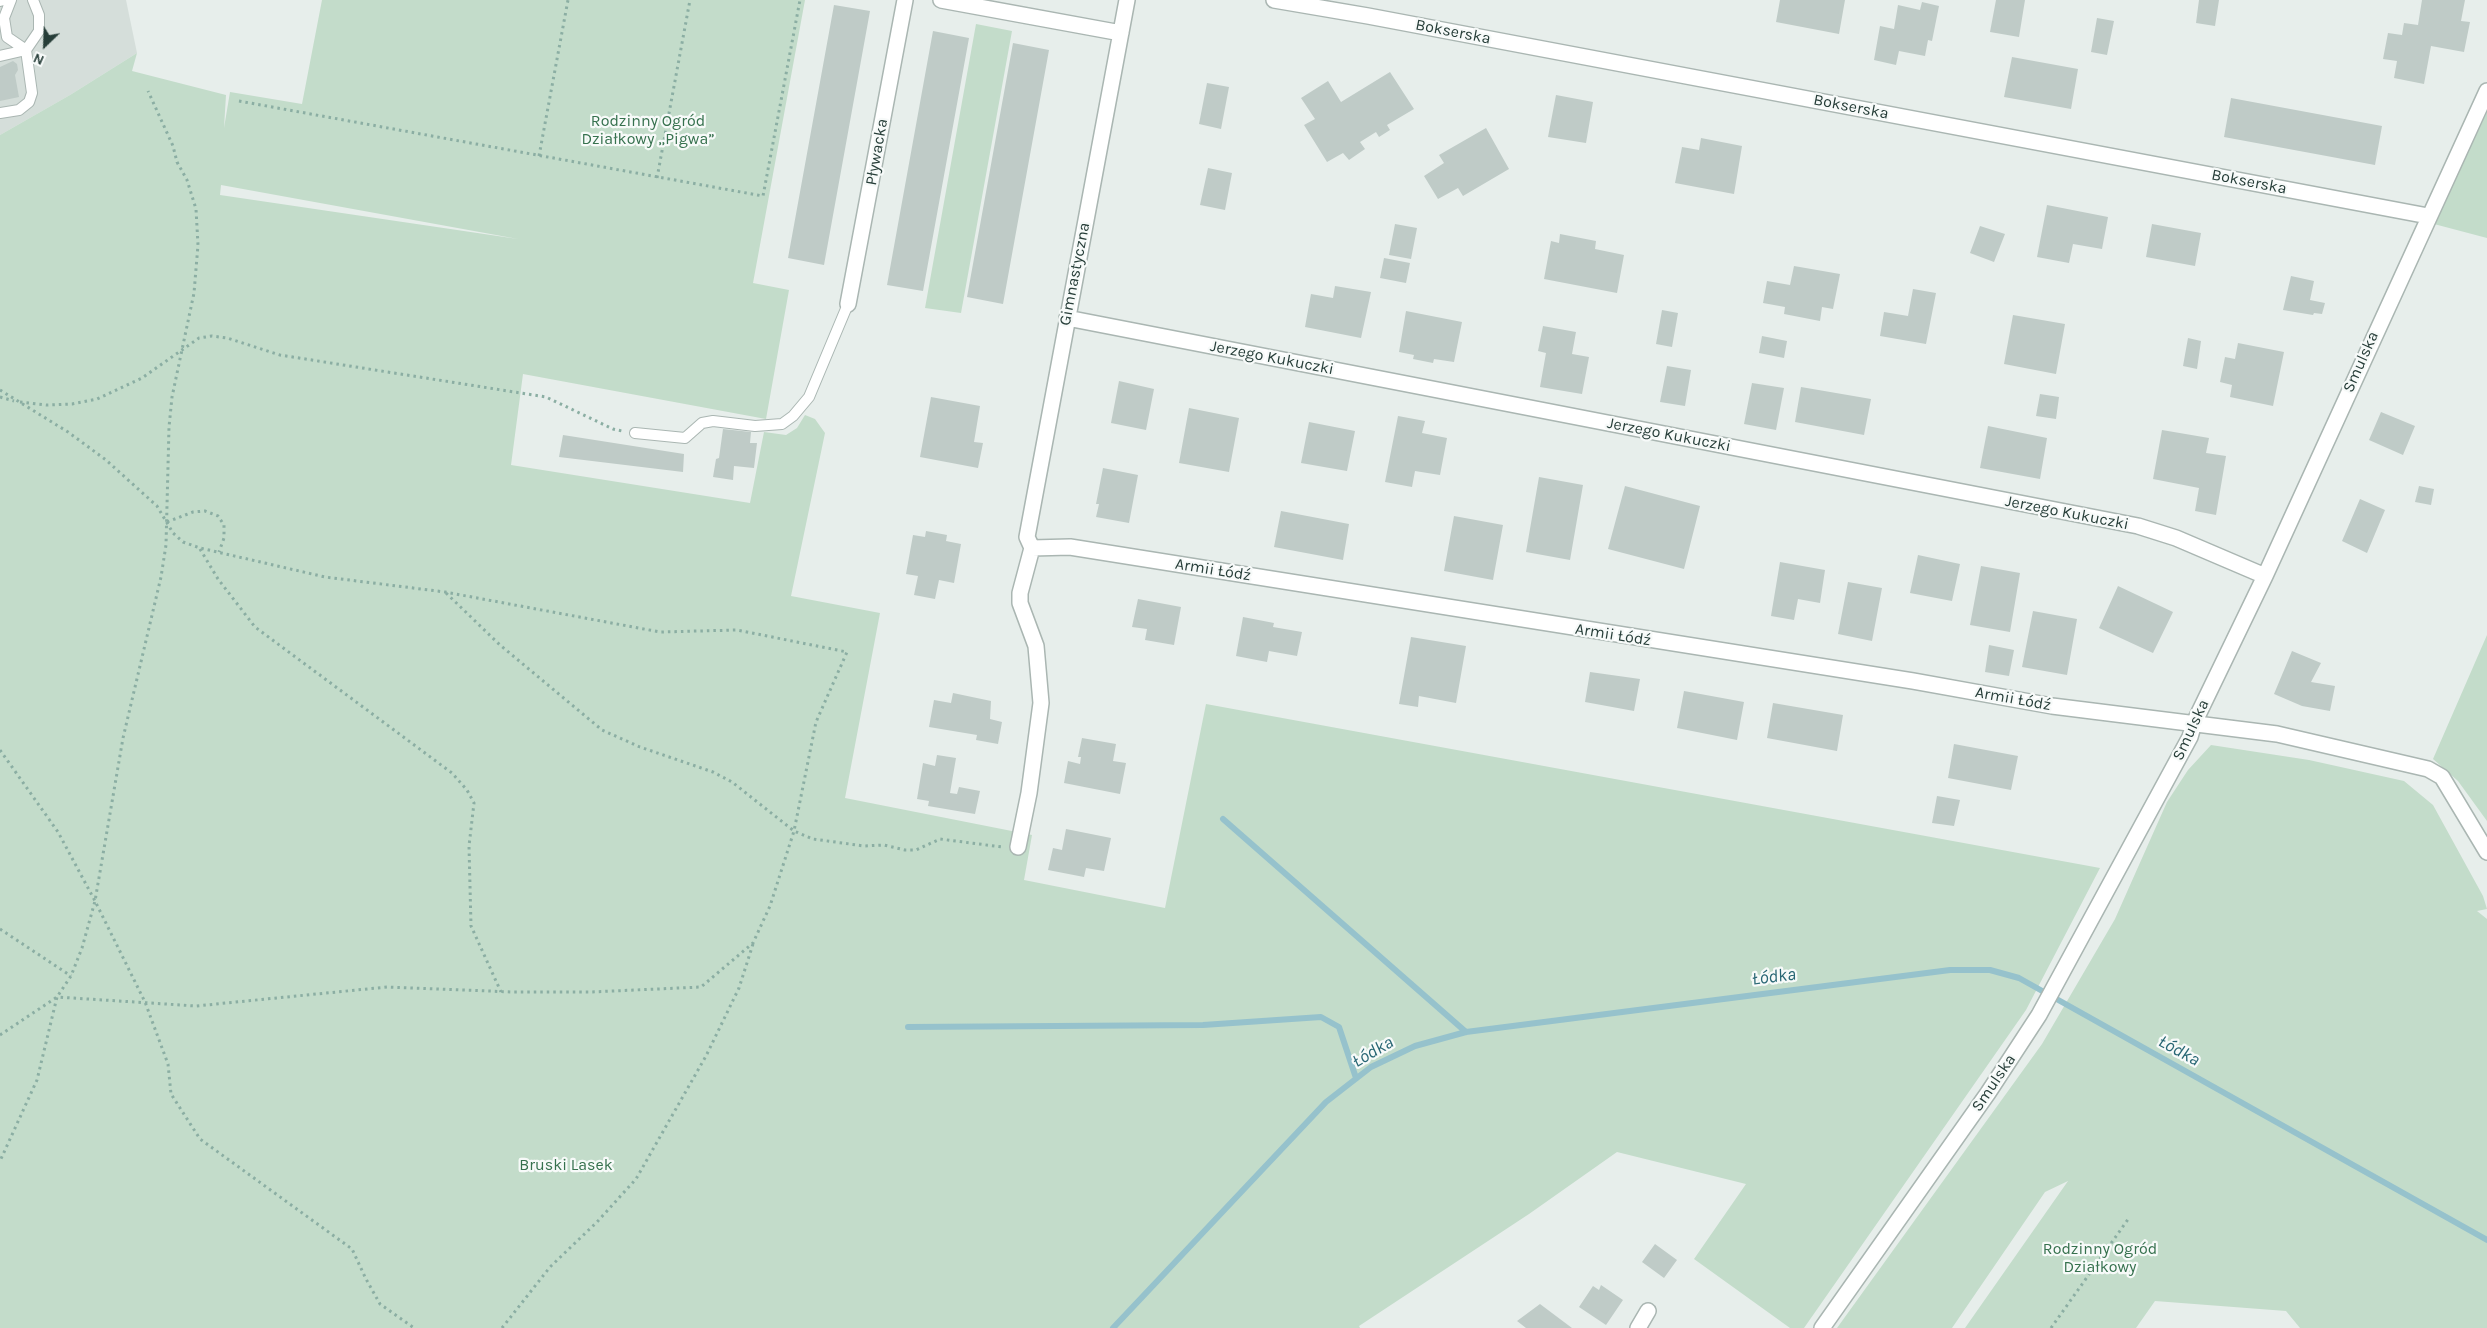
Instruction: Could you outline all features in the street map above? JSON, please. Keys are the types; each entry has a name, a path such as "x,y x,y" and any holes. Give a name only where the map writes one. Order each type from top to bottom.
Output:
{"street":[{"name":"Pływacka","path":"848,304 905,0"},
{"path":"941,0 1121,33"},
{"name":"Gimnastyczna","path":"1032,548 1027,537 1127,0"},
{"name":"Bokserska","path":"1274,0 1378,17 2428,216"},
{"name":"Smulska","path":"1822,1328 1988,1093 2039,1015 2190,737 2194,723 2265,576 2428,216 2487,91"},
{"name":"Jerzego Kukuczki","path":"1067,318 2138,526 2176,538 2265,576"},
{"name":"Armii Łódź","path":"1032,548 1070,547 1913,681 2052,706 2277,734 2428,769 2442,778 2486,848"},
{"path":"1018,847 1029,793 1041,703 1036,646 1020,603 1020,593 1032,548"},
{"path":"1638,1328 1648,1311"}],"lane":[{"path":"11,0 4,18 7,36 26,50"},
{"path":"0,113 19,110 29,102 32,93 26,50 38,31 38,15 33,0"},
{"path":"0,56 26,50"},
{"path":"635,433 684,438 702,423 708,422 756,426 782,424 793,416 809,397 848,304"}],"path":[{"path":"539,156 568,0"},
{"path":"657,178 690,0"},
{"path":"239,100 763,196 800,0"},
{"path":"0,1161 37,1080 57,997 71,976 82,948 95,901 123,738 160,578 167,522 169,427 182,348 194,293 198,245 196,209 187,180 177,162 173,146 148,91"},
{"path":"0,397 17,402 46,405 72,404 97,399 142,378 182,348 199,338 212,336 227,338 280,356 546,397 613,429 635,433"},
{"path":"0,390 68,432 106,460 151,500 173,534 200,548 325,577 445,592 660,632 737,630 847,652 816,722 794,831 770,906 753,943 739,988 714,1039 636,1179 598,1222 550,1267 502,1328"},
{"path":"167,522 193,512 205,511 218,516 224,525 224,538 219,552"},
{"path":"200,548 218,579 255,627 452,772 467,790 474,803 469,846 471,926 501,992"},
{"path":"445,592 500,646 602,730 640,747 713,772 732,782 794,831 813,839 864,846 884,845 905,850 916,850 940,839 1018,847"},
{"path":"0,750 58,832 95,901 145,1002 168,1064 171,1094 200,1139 352,1249 380,1304 414,1328"},
{"path":"0,929 71,976"},
{"path":"0,1035 57,997 196,1006 386,987 501,992 591,992 701,987 753,943"},
{"path":"2051,1328 2129,1218"}],"shaded area":[{"path":"0,0 126,0 137,53 70,95 0,135"}],"green space":[{"path":"322,0 805,0 753,283 789,290 766,419 523,374 511,465 750,503 764,432 786,435 797,428 805,415 815,419 825,433 791,596 880,613 845,798 1032,835 1024,880 1165,908 1206,704 2100,868 2026,1010 1804,1328 1790,1328 1694,1259 1746,1184 1617,1152 1529,1214 1359,1326 1360,1328 0,1328 0,135 70,95 137,53 132,71 226,95 224,128 230,92 302,104","holes":["221,185 518,239 220,195"]},
{"path":"976,24 1012,31 961,313 925,308"},
{"path":"2487,112 2487,238 2434,224"},
{"path":"2487,635 2487,821 2458,781 2433,759"},
{"name":"Rodzinny Ogród Działkowy","path":"2211,745 2309,760 2404,781 2433,805 2483,896 2487,909 2477,911 2487,919 2487,1328 2300,1328 2286,1311 2155,1301 2136,1328 1965,1328 2068,1181 2045,1192 1952,1328 1837,1328 2042,1044 2115,919 2167,802 2188,770"}],"building":[{"path":"1780,0 1845,0 1839,34 1776,22"},
{"path":"1996,0 2025,0 2019,37 1990,32"},
{"path":"2199,0 2219,0 2215,26 2196,23"},
{"path":"2422,0 2465,0 2461,21 2470,22 2464,52 2431,46 2424,84 2394,78 2397,61 2383,59 2388,33 2402,35 2404,23 2418,25"},
{"path":"1922,2 1939,6 1932,41 1928,40 1925,56 1899,51 1896,65 1874,60 1880,26 1894,29 1898,5 1920,10"},
{"path":"834,5 870,11 824,265 788,258"},
{"path":"2097,18 2114,21 2107,55 2091,52"},
{"path":"933,31 969,38 923,291 887,285"},
{"path":"1013,43 1049,50 1003,304 967,297"},
{"path":"2012,57 2078,69 2071,109 2004,97"},
{"path":"13,61 17,64 18,70 15,75 19,97 0,101 0,67"},
{"path":"1390,72 1414,109 1387,125 1390,130 1379,137 1376,132 1360,142 1365,149 1349,160 1343,153 1327,162 1304,125 1315,119 1301,98 1328,81 1341,102"},
{"path":"1207,83 1229,87 1221,129 1199,124"},
{"path":"1556,95 1593,102 1586,143 1548,137"},
{"path":"2231,98 2382,126 2375,165 2224,137"},
{"path":"1486,128 1509,169 1463,196 1458,188 1438,199 1424,176 1444,163 1439,155"},
{"path":"1701,138 1742,146 1734,194 1675,183 1682,147 1699,150"},
{"path":"1208,168 1232,173 1225,210 1200,205"},
{"path":"2047,205 2108,217 2102,249 2073,244 2069,263 2037,257"},
{"path":"1395,224 1417,228 1411,259 1389,255"},
{"path":"2152,224 2201,233 2195,266 2146,257"},
{"path":"1980,226 2005,234 1994,262 1970,253"},
{"path":"1560,234 1596,241 1595,249 1624,255 1617,293 1544,279 1551,241 1559,243"},
{"path":"1384,258 1410,263 1406,283 1380,278"},
{"path":"1794,266 1840,274 1833,309 1822,307 1820,321 1784,314 1785,307 1763,303 1767,281 1790,285"},
{"path":"2291,276 2314,281 2310,300 2325,303 2322,314 2314,313 2313,315 2283,310"},
{"path":"1335,286 1371,292 1361,338 1305,327 1311,294 1333,298"},
{"path":"1913,289 1936,293 1926,344 1880,336 1884,312 1908,316"},
{"path":"1662,310 1678,313 1672,347 1656,344"},
{"path":"1406,311 1462,322 1454,362 1434,359 1433,363 1413,359 1414,355 1399,352"},
{"path":"2013,315 2065,324 2056,374 2004,364"},
{"path":"1543,326 1576,332 1572,354 1589,357 1582,394 1540,387 1546,353 1538,351"},
{"path":"1762,336 1787,341 1784,358 1759,353"},
{"path":"2188,338 2201,341 2197,369 2183,366"},
{"path":"2238,343 2284,352 2273,406 2230,397 2232,385 2220,382 2225,357 2235,359"},
{"path":"1667,366 1691,370 1685,406 1660,402"},
{"path":"1119,381 1154,389 1146,430 1111,423"},
{"path":"1752,383 1784,388 1776,430 1744,424"},
{"path":"1801,387 1871,399 1864,435 1795,422"},
{"path":"2040,394 2059,397 2056,419 2036,416"},
{"path":"931,397 980,406 974,442 983,443 978,468 920,457"},
{"path":"1189,408 1239,418 1229,472 1179,463"},
{"path":"2381,412 2415,426 2403,455 2369,440"},
{"path":"1398,416 1425,421 1422,433 1447,438 1440,475 1415,471 1412,487 1385,482"},
{"path":"1309,422 1355,431 1347,471 1301,463"},
{"path":"1988,426 2047,438 2040,479 1980,468"},
{"path":"723,429 751,432 750,443 757,443 754,468 734,466 733,480 713,477 716,459 719,458"},
{"path":"2162,430 2209,438 2206,453 2226,456 2216,515 2195,511 2199,488 2153,479"},
{"path":"563,435 684,454 683,472 559,457"},
{"path":"1103,468 1138,475 1129,523 1096,517 1099,504 1096,504"},
{"path":"1539,477 1583,485 1570,560 1526,552"},
{"path":"1625,486 1700,506 1684,569 1608,549"},
{"path":"2419,486 2434,489 2431,505 2415,502"},
{"path":"2360,499 2385,510 2367,553 2342,541"},
{"path":"1281,511 1349,524 1343,560 1274,547"},
{"path":"1454,516 1503,525 1493,580 1444,571"},
{"path":"926,531 947,535 946,541 961,544 954,583 939,580 935,599 914,595 918,576 906,574 913,535 925,537"},
{"path":"1918,555 1960,564 1952,601 1910,593"},
{"path":"1780,562 1825,570 1820,603 1798,599 1794,620 1771,616"},
{"path":"1981,566 2020,573 2010,632 1970,625"},
{"path":"1848,582 1882,588 1872,641 1838,634"},
{"path":"2118,586 2173,612 2153,653 2099,628"},
{"path":"1138,599 1181,607 1174,645 1145,640 1147,629 1132,627"},
{"path":"2033,611 2077,619 2067,675 2022,667"},
{"path":"1243,617 1274,623 1273,627 1302,632 1297,656 1269,651 1267,662 1236,656"},
{"path":"1411,637 1466,646 1456,703 1419,696 1418,707 1399,704"},
{"path":"1989,645 2014,650 2009,676 1985,672"},
{"path":"2292,651 2321,663 2311,682 2335,686 2330,711 2302,706 2274,694"},
{"path":"1590,672 1640,679 1634,711 1585,702"},
{"path":"1684,691 1744,702 1737,740 1677,728"},
{"path":"953,693 991,701 990,719 1002,722 998,744 976,740 977,735 929,727 934,700 951,703"},
{"path":"1773,703 1843,715 1837,751 1767,738"},
{"path":"1082,738 1116,744 1113,761 1126,763 1120,794 1064,783 1068,761 1080,764 1081,757 1078,757"},
{"path":"1954,744 2018,756 2011,790 1948,778"},
{"path":"937,755 956,758 950,793 957,794 959,787 980,791 975,814 928,806 929,801 917,799 923,763 935,766"},
{"path":"1937,796 1960,800 1954,826 1932,823"},
{"path":"1066,829 1111,838 1104,871 1086,868 1084,877 1048,870 1053,848 1062,850"},
{"path":"1655,1244 1677,1260 1664,1278 1642,1262"},
{"path":"1601,1285 1623,1300 1606,1325 1579,1307 1593,1286 1599,1290"},
{"path":"1540,1304 1572,1328 1526,1328 1517,1321"}],"waterway":[{"path":"1223,819 1466,1032"},
{"name":"Łódka","path":"1113,1328 1326,1102 1371,1067 1415,1046 1466,1032 1950,970 1990,970 2019,978 2487,1240"},
{"path":"908,1027 1203,1025 1321,1017 1339,1027 1356,1078"}],"park label":[{"name":"Rodzinny Ogród Działkowy „Pigwa”","path":"648,130"},
{"name":"Bruski Lasek","path":"566,1165"}]}
